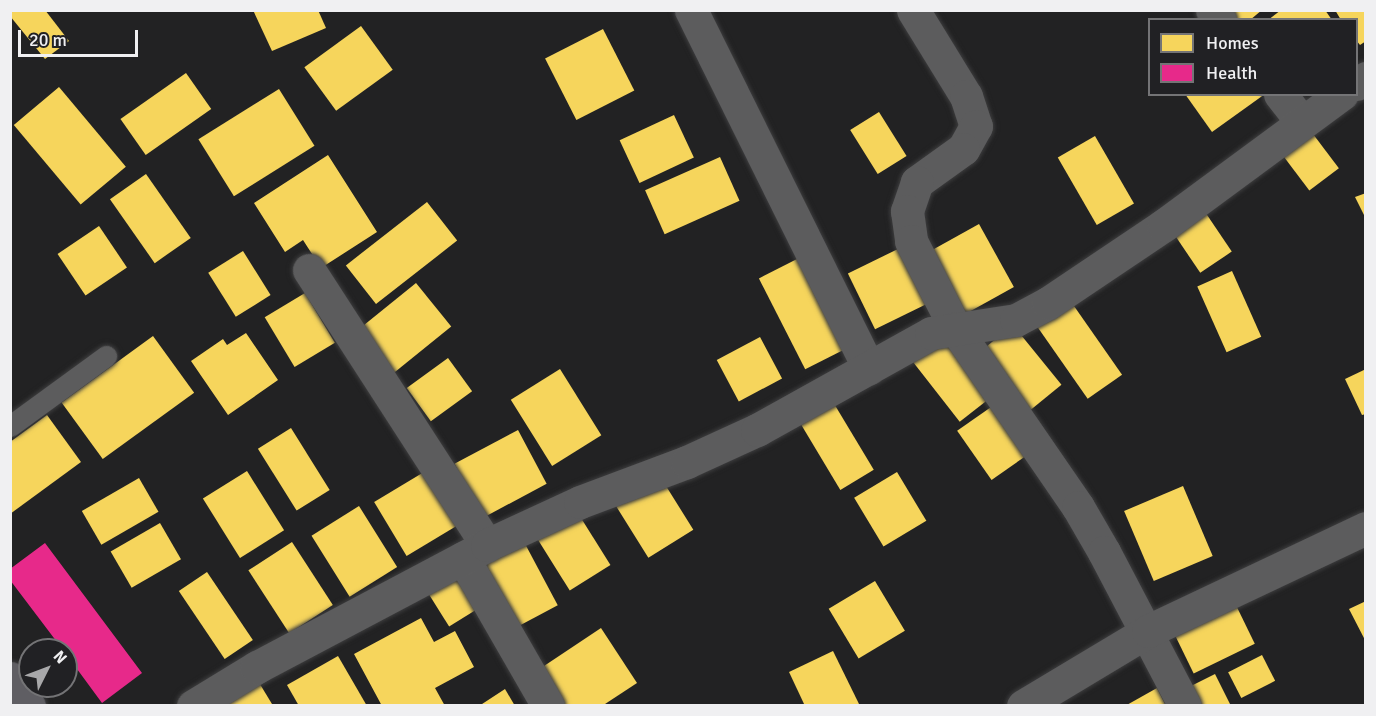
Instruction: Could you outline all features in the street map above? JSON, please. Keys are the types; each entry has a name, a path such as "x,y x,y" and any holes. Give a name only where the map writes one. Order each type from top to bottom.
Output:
{"main road":[{"path":"10,678 29,705"}],"street":[{"path":"691,10 869,368"},
{"path":"913,10 966,96 976,126 963,149 917,182 907,211 911,241 955,328 1078,507 1148,631 1185,705"},
{"path":"1282,96 1302,122"},
{"path":"193,705 257,667 476,552 580,502 687,462 757,430 932,333 1016,320 1048,303 1164,225 1339,96"},
{"path":"309,270 476,552 548,705"},
{"path":"1023,705 1148,631 1365,528"}],"lane":[{"path":"10,426 106,356"}],"building: Homes":[{"path":"10,10 45,10 69,41 45,59 10,16"},
{"path":"253,10 318,10 326,28 272,51"},
{"path":"1228,10 1262,10 1252,18 1233,18"},
{"path":"1281,10 1325,10 1331,18 1271,18"},
{"path":"1335,10 1366,10 1366,41 1360,45 1358,42 1358,18 1340,18"},
{"path":"361,26 393,70 336,111 304,67"},
{"path":"603,29 634,90 576,120 545,59"},
{"path":"186,73 211,109 146,155 120,119"},
{"path":"59,87 126,167 81,205 14,125"},
{"path":"279,89 315,146 234,196 198,139"},
{"path":"1186,96 1262,96 1212,132"},
{"path":"879,112 907,156 878,174 850,130"},
{"path":"674,115 694,158 639,183 620,140"},
{"path":"1313,134 1339,168 1309,191 1283,156"},
{"path":"1095,136 1134,204 1097,225 1058,158"},
{"path":"328,155 377,232 321,268 303,240 285,252 254,203"},
{"path":"720,157 740,201 665,234 645,190"},
{"path":"146,174 191,238 155,263 110,199"},
{"path":"1366,193 1366,219 1355,197"},
{"path":"427,202 457,241 376,304 346,265"},
{"path":"1201,206 1232,252 1200,273 1169,227"},
{"path":"979,224 1014,287 966,314 931,251"},
{"path":"99,226 127,267 86,295 58,254"},
{"path":"900,248 927,304 875,329 848,273"},
{"path":"243,251 271,295 236,317 208,273"},
{"path":"799,258 845,349 805,369 759,278"},
{"path":"1232,271 1261,337 1227,352 1197,286"},
{"path":"416,283 451,327 394,373 358,330"},
{"path":"305,293 335,343 295,367 265,317"},
{"path":"1067,296 1122,375 1088,399 1033,320"},
{"path":"1013,325 1061,385 1028,412 980,352"},
{"path":"246,333 278,380 228,415 191,361 223,339 227,345"},
{"path":"944,335 992,396 960,422 912,360"},
{"path":"153,336 194,393 103,459 62,402"},
{"path":"760,337 782,378 739,402 717,360"},
{"path":"448,358 472,391 431,421 407,388"},
{"path":"560,369 601,435 552,466 511,400"},
{"path":"1366,369 1366,414 1362,415 1345,379"},
{"path":"830,397 874,470 840,490 797,417"},
{"path":"994,405 1028,454 992,480 957,431"},
{"path":"47,415 81,462 10,514 10,442"},
{"path":"291,428 330,490 297,511 258,449"},
{"path":"518,430 547,484 483,518 454,464"},
{"path":"429,469 461,523 407,556 374,502"},
{"path":"247,471 284,530 240,558 203,499"},
{"path":"897,472 926,521 883,547 854,498"},
{"path":"139,478 158,512 101,545 82,511"},
{"path":"661,478 693,530 648,558 616,506"},
{"path":"1183,486 1213,556 1154,581 1124,511"},
{"path":"359,506 397,567 350,597 312,536"},
{"path":"576,510 610,565 570,591 535,535"},
{"path":"160,523 181,559 132,588 111,552"},
{"path":"523,540 558,605 514,629 479,563"},
{"path":"292,542 333,605 289,633 248,570"},
{"path":"207,572 253,640 225,659 179,591"},
{"path":"461,572 482,606 449,627 428,593"},
{"path":"875,581 905,631 859,659 829,609"},
{"path":"1232,597 1255,644 1194,674 1171,627"},
{"path":"1366,601 1366,642 1349,609"},
{"path":"421,618 434,642 455,631 474,667 435,688 445,706 382,706 354,654"},
{"path":"601,628 637,683 602,706 557,706 535,672"},
{"path":"833,651 860,706 805,706 789,672"},
{"path":"1262,655 1275,681 1241,698 1228,672"},
{"path":"338,656 367,706 299,706 287,685"},
{"path":"1215,674 1230,704 1193,706 1185,689"},
{"path":"255,676 272,704 206,706"},
{"path":"1157,688 1166,706 1125,706"},
{"path":"505,689 515,706 479,706"}],"building: Health":[{"path":"45,543 142,673 102,703 78,670 78,638 54,638 10,580 10,569"}]}
